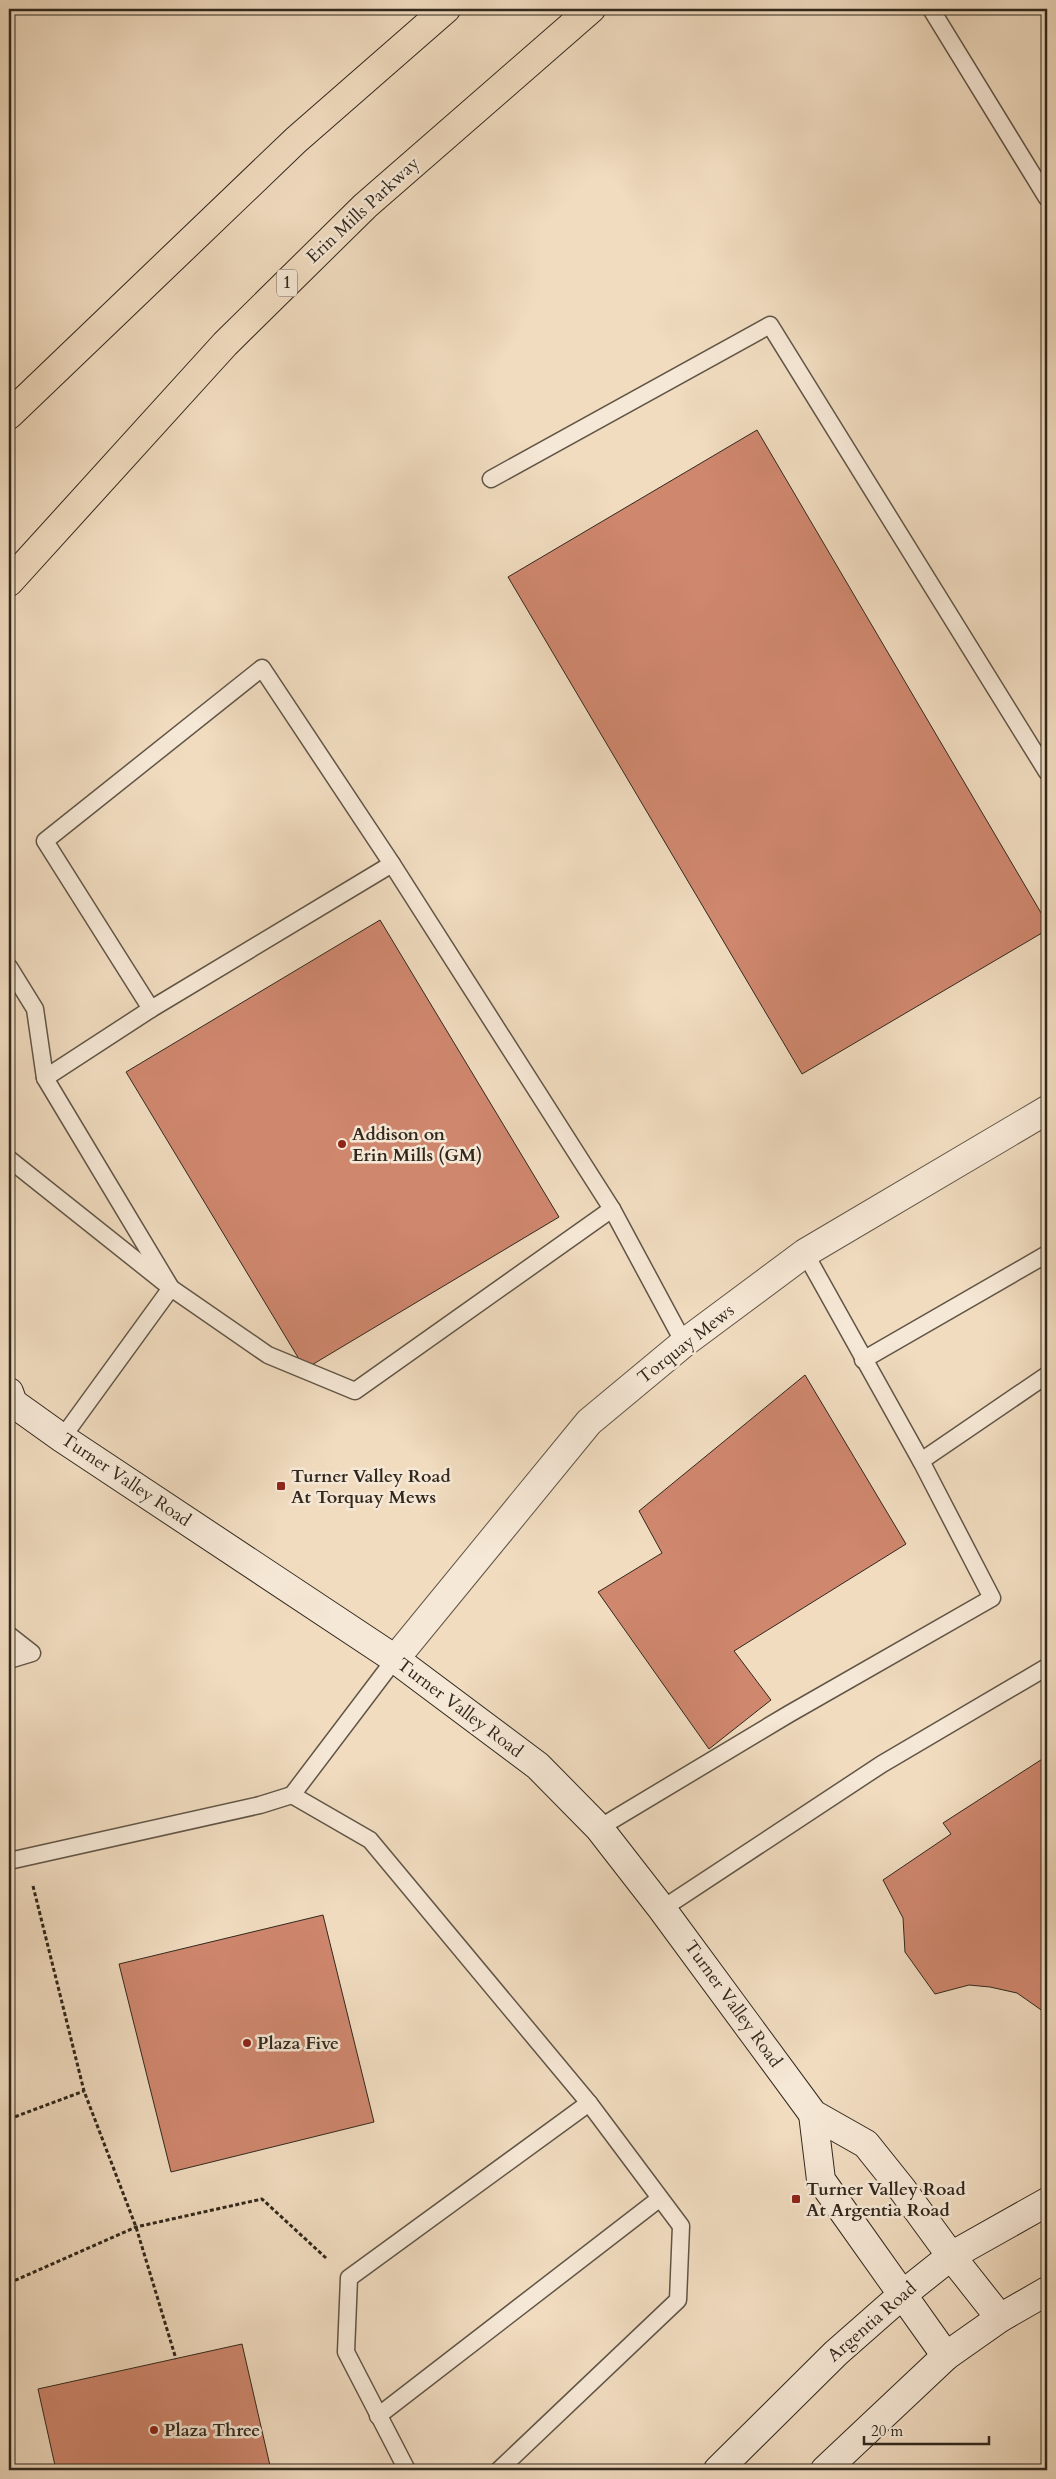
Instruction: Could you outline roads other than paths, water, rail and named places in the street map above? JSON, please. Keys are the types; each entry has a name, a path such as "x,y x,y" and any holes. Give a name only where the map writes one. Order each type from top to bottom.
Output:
{"main road":[{"path":"9,415 296,140 446,9"},
{"name":"Erin Mills Parkway","path":"9,582 225,344 365,206 591,9"}],"street":[{"name":"Torquay Mews","path":"395,1659 589,1422 684,1342 806,1253 1047,1110"},
{"name":"Turner Valley Road","path":"10,1400 62,1438 395,1659 538,1766 598,1828 662,1909 813,2114 866,2144 1000,2318"},
{"name":"Turner Valley Road","path":"813,2114 821,2180 946,2356"},
{"name":"Argentia Road","path":"718,2470 836,2353 902,2294 951,2256 1047,2202"},
{"path":"830,2469 946,2356 1000,2318 1047,2291"}],"lane":[{"path":"931,9 1047,198"},
{"path":"491,479 770,325 1047,772"},
{"path":"151,1009 45,841 262,668 392,864 612,1209 684,1342"},
{"path":"45,1078 151,1009 392,864"},
{"path":"9,967 36,1009 45,1078 171,1288"},
{"path":"9,1159 171,1288 268,1355 355,1391 612,1209"},
{"path":"598,1828 790,1714 992,1598 921,1461 863,1360 806,1253"},
{"path":"863,1360 1047,1254"},
{"path":"62,1438 171,1288"},
{"path":"921,1461 1047,1375"},
{"path":"9,1636 32,1653 9,1660"},
{"path":"9,1861 260,1805 292,1795 395,1659"},
{"path":"662,1909 882,1764 1047,1668"},
{"path":"292,1795 370,1840 589,2103 681,2226 678,2300 499,2470"},
{"path":"407,2470 346,2352 348,2278 589,2103"},
{"path":"378,2416 659,2199"}],"place":[{"name":"Addison on Erin Mills (GM)","path":"342,1144"},
{"name":"Turner Valley Road At Torquay Mews","path":"281,1486"},
{"name":"Plaza Five","path":"247,2043"},
{"name":"Turner Valley Road At Argentia Road","path":"796,2199"},
{"name":"Plaza Three","path":"154,2430"}]}
